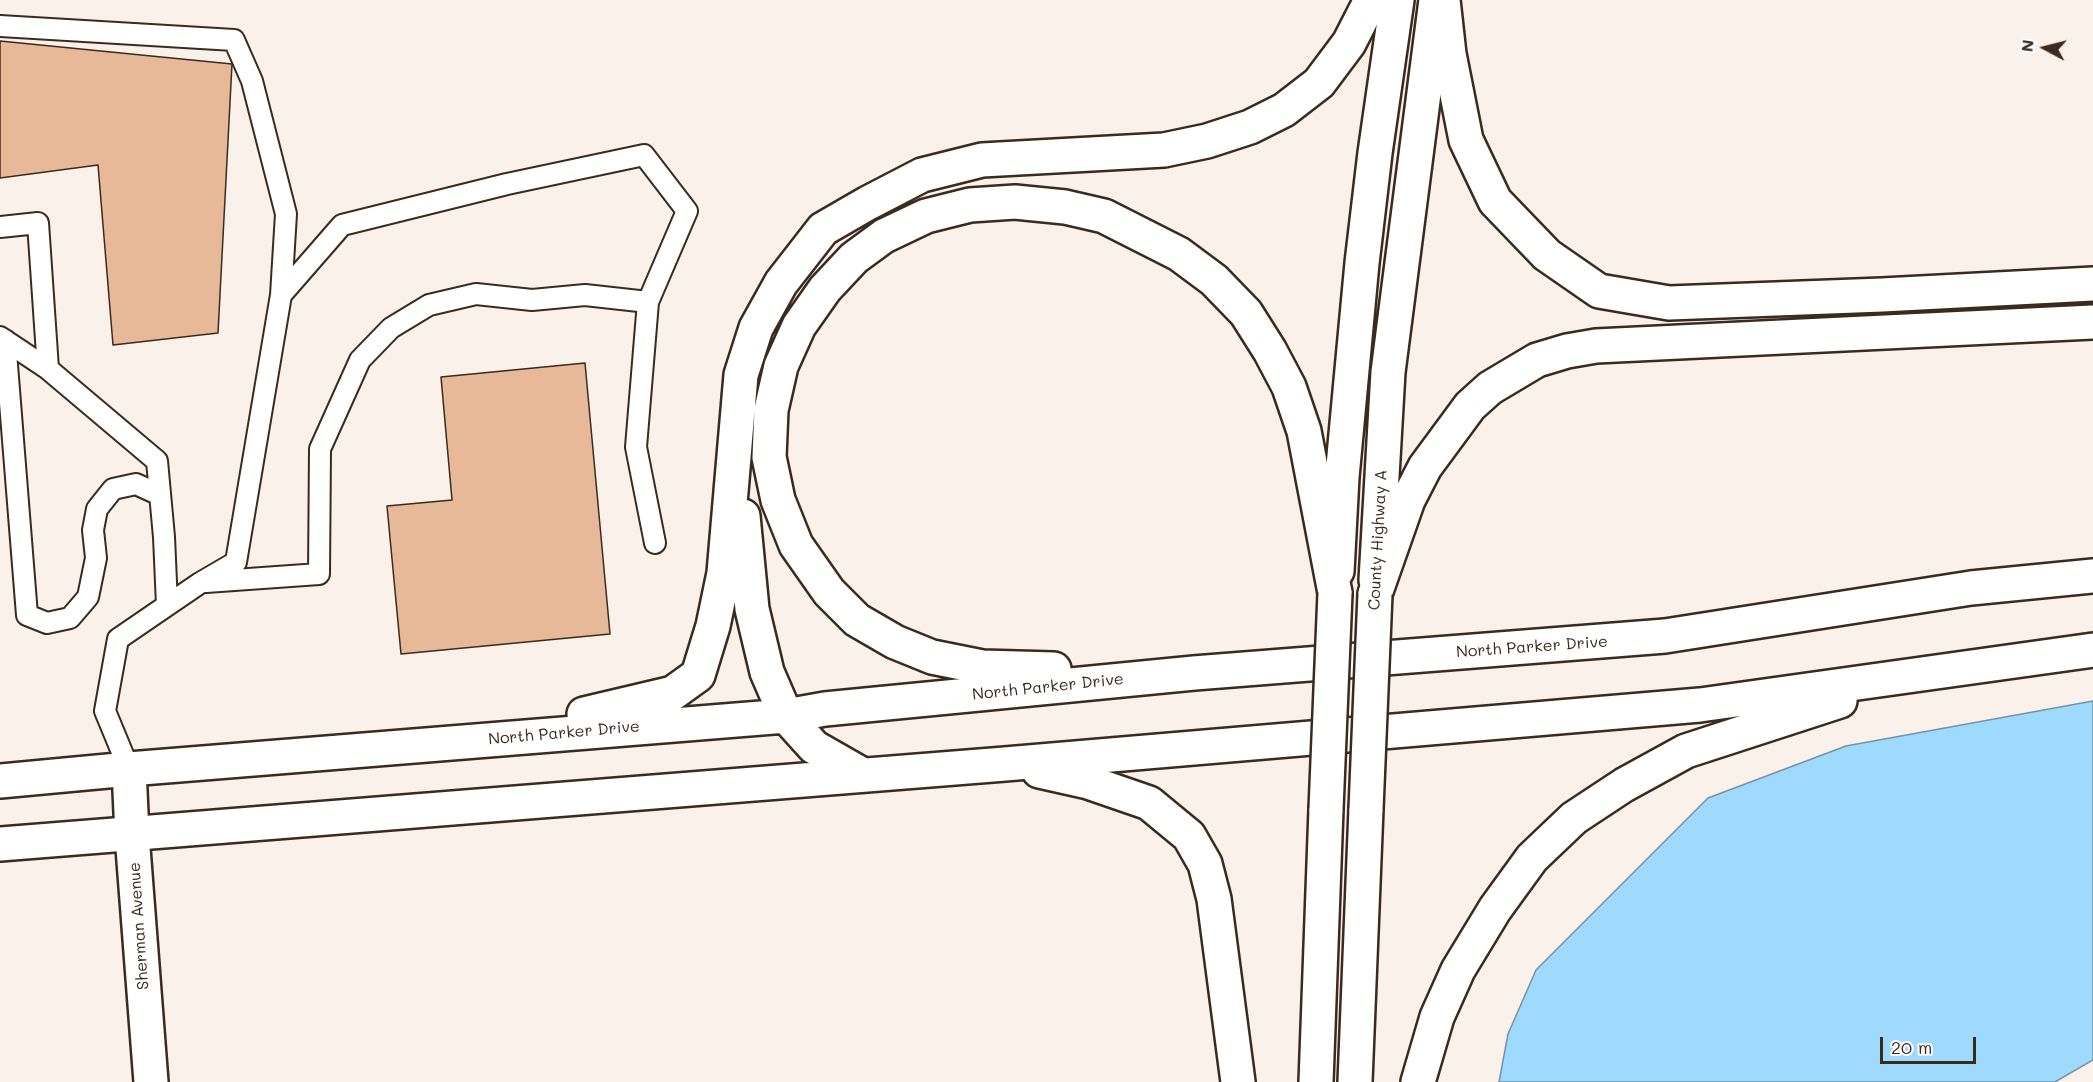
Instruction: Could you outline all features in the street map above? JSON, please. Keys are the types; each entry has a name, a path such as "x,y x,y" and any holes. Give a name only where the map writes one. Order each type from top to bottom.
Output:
{"main road":[{"path":"474,740 673,693 698,675 713,626 724,573 741,375 756,328 781,283 824,229 922,175 982,160 1164,150 1207,141 1250,127 1284,110 1319,83 1349,43 1371,0"},
{"path":"1316,1082 1335,593 1342,477 1362,263 1397,0"},
{"name":"County Highway A","path":"1355,1082 1375,594 1388,372 1436,0"},
{"path":"1443,0 1449,54 1466,140 1495,201 1547,255 1599,291 1669,303 1823,298 2093,284"},
{"path":"1194,673 982,667 932,657 895,642 857,620 829,592 796,545 778,500 768,457 771,410 781,366 799,326 825,289 854,258 884,237 926,216 970,205 1015,202 1065,207 1104,216 1179,254 1214,280 1246,314 1290,387 1304,431 1335,593"},
{"path":"1375,594 1408,500 1425,467 1470,406 1490,388 1537,360 1567,351 1596,346 2093,322"},
{"path":"734,446 752,609 767,672 786,716 814,747 863,775"},
{"path":"1971,588 2093,563"},
{"name":"North Parker Drive","path":"0,782 474,740 786,716 825,709 1194,673 1665,636 1971,588 2093,576"},
{"path":"0,844 1005,764 1700,705 2093,650"},
{"path":"1418,1082 1437,1017 1458,970 1495,909 1532,858 1574,818 1624,785 1686,751 1924,674"},
{"path":"1005,764 1088,782 1149,803 1189,836 1205,864 1214,899 1238,1082"},
{"name":"Sherman Avenue","path":"129,769 151,1082"}],"lane":[{"path":"0,26 234,40 252,81 286,214 281,295 236,562 200,583 118,639 105,711 129,769"},
{"path":"281,295 342,225 507,184 644,154 687,211 648,302 636,447 655,543"},
{"path":"0,227 38,223 48,369"},
{"path":"200,583 319,574 320,449 360,360 391,328 429,305 476,294 532,300 585,295 648,302"},
{"path":"2,339 48,369 157,461 167,605"},
{"path":"2,339 27,615 47,623 70,618 88,597 96,558 93,530 97,509 113,489 136,484 160,495"}],"water":[{"path":"2093,701 2093,1060 2055,1082 1499,1082 1508,1034 1536,970 1708,798 1846,746"}],"building":[{"path":"0,41 232,64 218,333 113,345 98,165 0,178"},
{"path":"585,363 610,634 401,654 387,506 452,500 441,377"}]}
